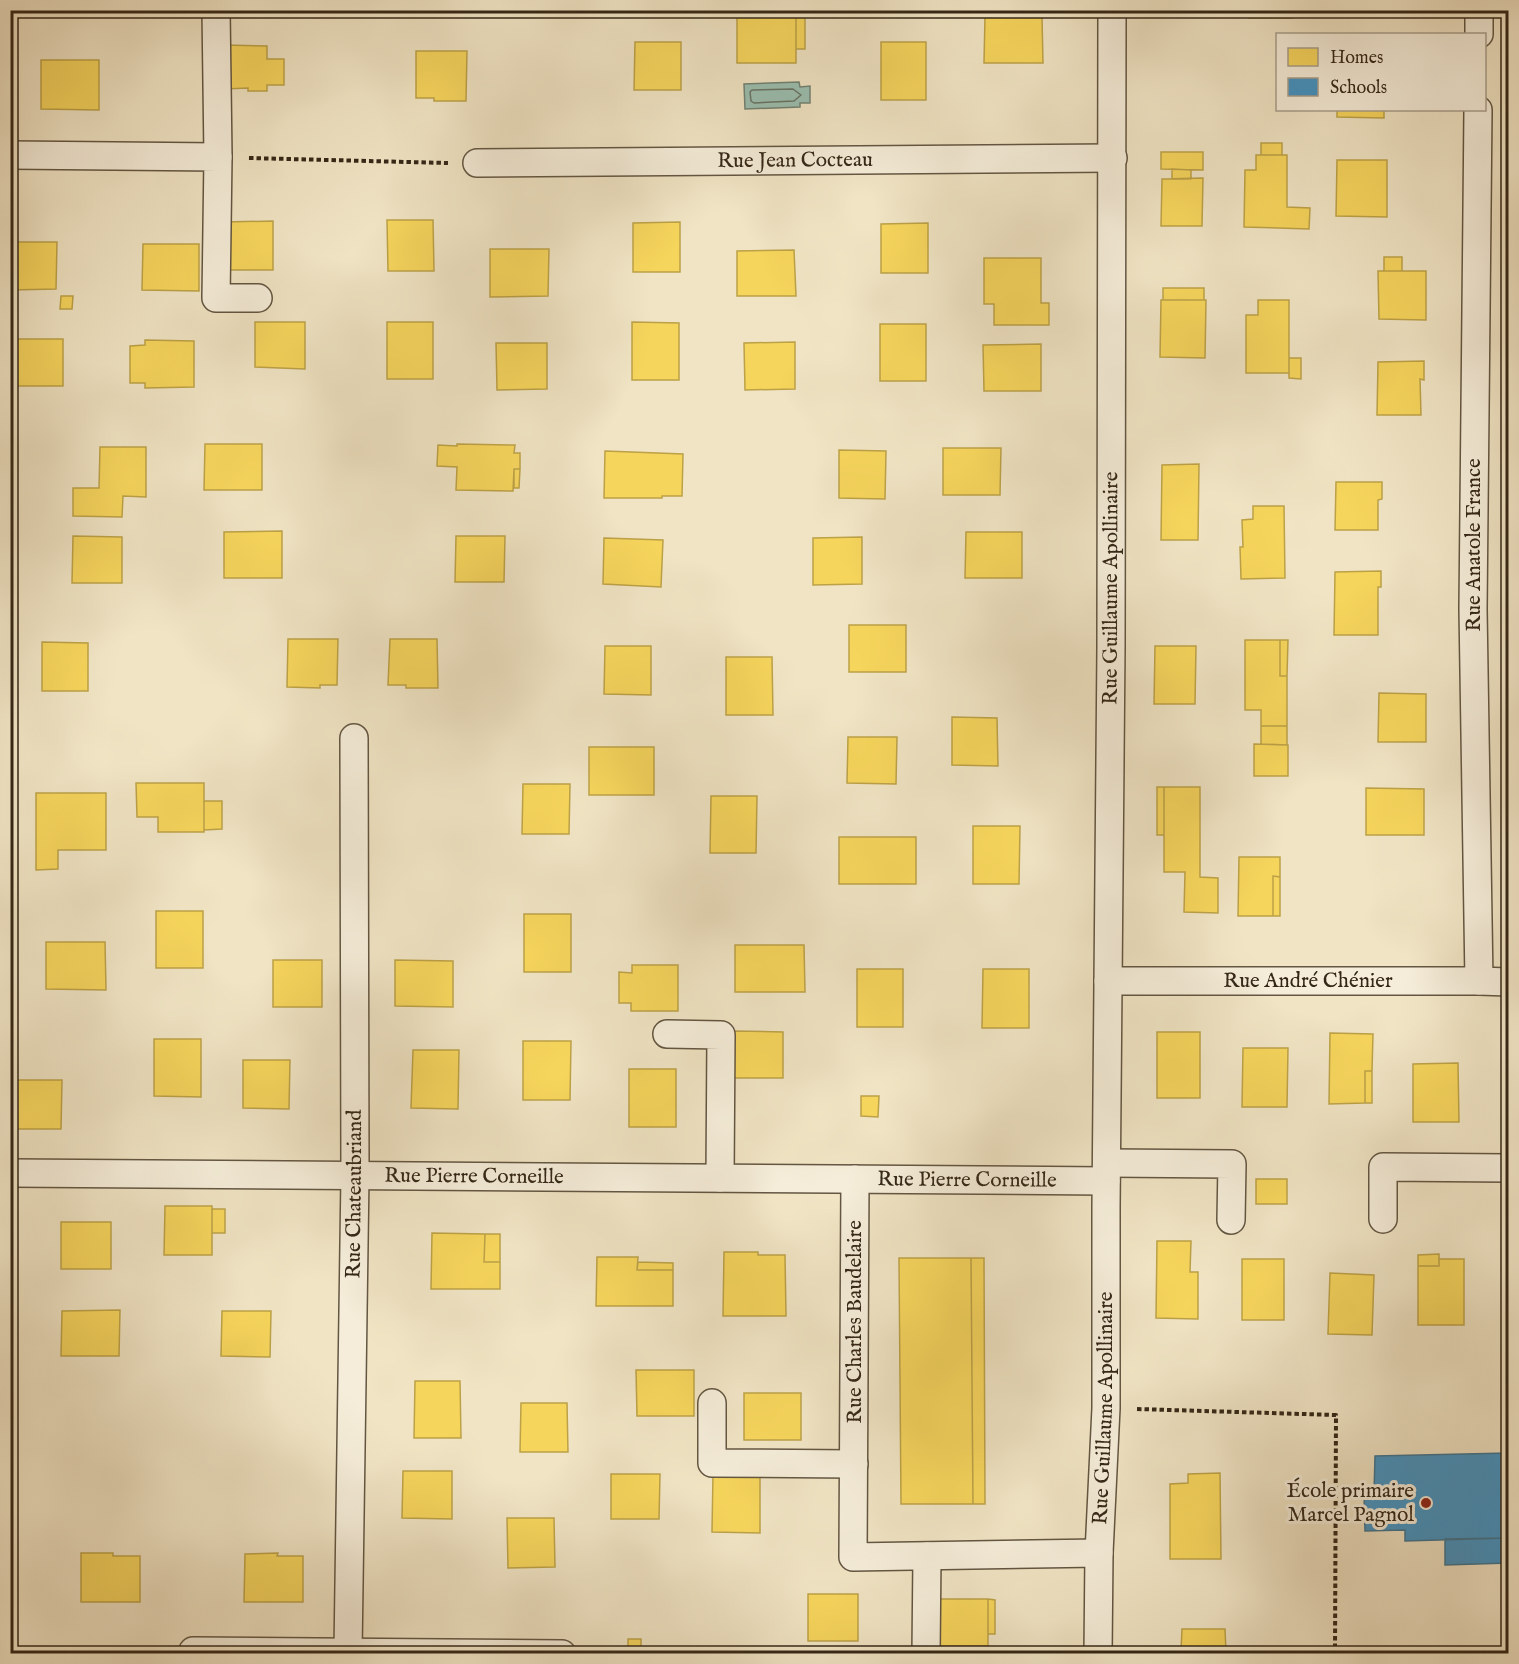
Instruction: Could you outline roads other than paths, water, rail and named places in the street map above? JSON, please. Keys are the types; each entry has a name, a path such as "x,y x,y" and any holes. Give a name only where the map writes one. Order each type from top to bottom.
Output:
{"street":[{"path":"216,10 218,158 216,297 258,298"},
{"name":"Rue Guillaume Apollinaire","path":"1098,1653 1099,1554 1106,1408 1112,10"},
{"path":"1479,10 1479,33"},
{"name":"Rue Anatole France","path":"1478,111 1473,609 1479,981"},
{"path":"10,155 218,158"},
{"name":"Rue Jean Cocteau","path":"477,163 1113,158"},
{"name":"Rue Chateaubriand","path":"348,1652 355,1176 354,738"},
{"name":"Rue André Chénier","path":"1108,981 1509,982"},
{"path":"667,1034 721,1035 720,1178"},
{"path":"1107,1172 1232,1164 1231,1220"},
{"path":"1383,1219 1383,1167 1509,1168"},
{"name":"Rue Pierre Corneille","path":"10,1173 855,1179 1107,1172"},
{"name":"Rue Charles Baudelaire","path":"855,1179 853,1557 1099,1554"},
{"path":"712,1403 712,1463 854,1464"},
{"path":"926,1653 927,1556"},
{"path":"193,1653 193,1651 562,1653"}],"water":[{"path":"799,82 800,87 810,86 810,103 800,103 800,107 745,109 744,84"}],"place":[{"name":"École primaire Marcel Pagnol","path":"1426,1503"}]}
